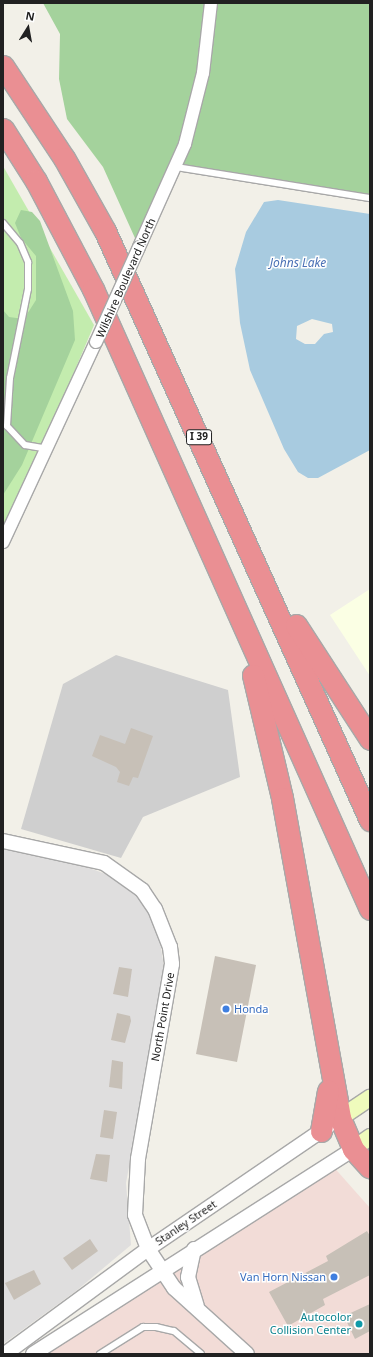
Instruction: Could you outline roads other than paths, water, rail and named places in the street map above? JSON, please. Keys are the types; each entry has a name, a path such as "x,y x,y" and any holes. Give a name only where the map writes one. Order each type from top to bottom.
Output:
{"highway":[{"name":"I 39","path":"3,66 64,158 105,231 370,820"},
{"path":"3,129 44,194 92,289 370,909"},
{"path":"210,462 225,474 303,639 370,738"},
{"path":"245,630 244,648 263,708 282,798 340,1118 353,1149 370,1168"},
{"path":"321,1130 330,1065"}],"main road":[{"name":"Stanley Street","path":"340,1118 370,1098"},
{"path":"353,1149 370,1137"}],"street":[{"name":"Wilshire Boulevard North","path":"3,542 48,449 176,167 203,74 211,3"},
{"name":"North Point Drive","path":"3,841 104,863 142,890 165,931 172,964 171,982 134,1193 135,1215 148,1249 160,1270 201,1312 248,1354"},
{"name":"Stanley Street","path":"5,1354 148,1249 340,1118"},
{"path":"32,1354 160,1270 353,1149"},
{"path":"194,1249 189,1287 201,1312"}],"lane":[{"path":"176,167 370,198"},
{"path":"3,223 20,244 28,262 28,282 10,378 7,426 26,445 48,449"},
{"path":"100,1354 143,1327 156,1327 174,1331 201,1354"}],"water":[{"name":"Johns Lake","path":"278,200 370,214 370,450 318,478 308,478 298,472 284,449 250,370 240,323 235,269 246,232 264,202","holes":["312,319 332,324 333,332 324,334 315,344 305,344 296,339 297,326"]}],"place":[{"name":"Honda","path":"226,1009"},
{"name":"Van Horn Nissan","path":"334,1277"},
{"name":"Autocolor Collision Center","path":"359,1324"}]}
